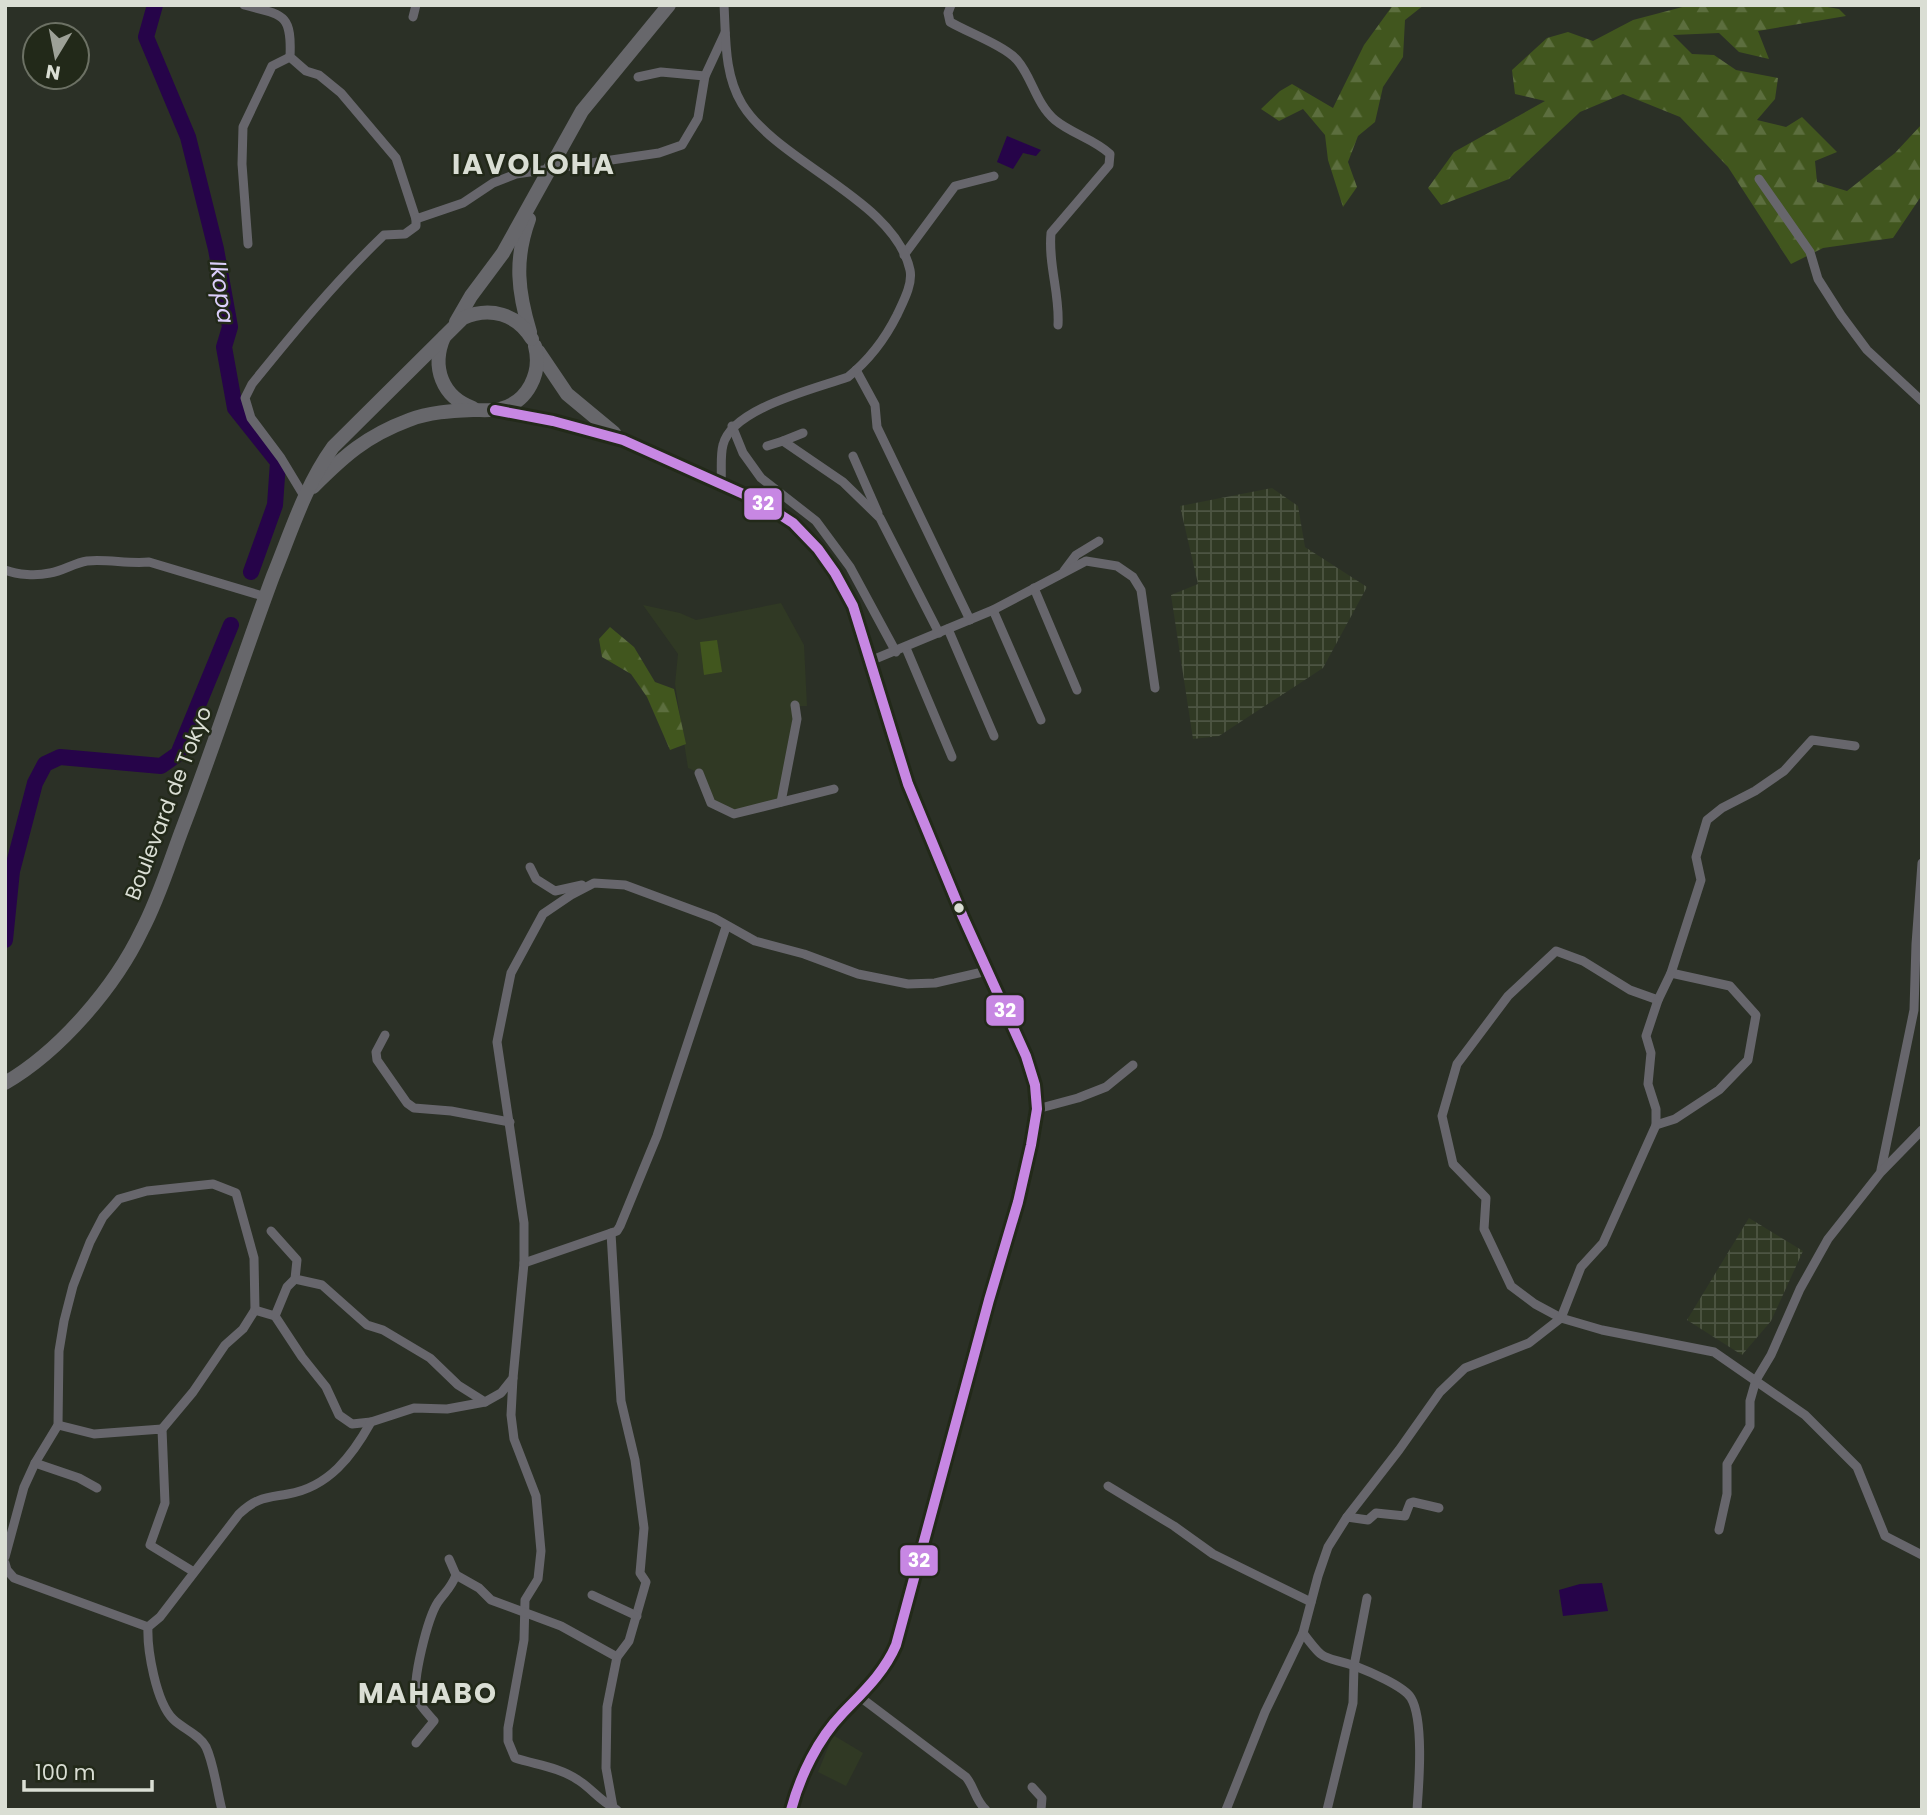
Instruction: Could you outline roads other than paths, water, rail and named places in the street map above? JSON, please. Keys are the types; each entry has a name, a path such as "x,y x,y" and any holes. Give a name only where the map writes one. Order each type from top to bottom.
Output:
{"main road":[{"path":"478,410 455,399 440,378 438,354 471,296 503,253 582,111 669,5"},
{"path":"495,410 516,401 532,384 537,369 533,342 520,299 519,278 526,227 546,176"},
{"path":"452,326 478,312 494,312 516,321 568,394 592,417 623,440"},
{"name":"Boulevard de Tokyo","path":"5,1083 43,1055 92,1005 109,986 142,930 204,774 266,597 317,469 333,447 452,326"},
{"path":"304,496 357,446 383,430 429,414 495,410 574,426 623,440 777,511 818,549 853,606 908,785 1026,1056 1037,1109 1018,1202 896,1645 883,1670 825,1734 808,1766 791,1810"}],"street":[{"path":"244,5 279,9 291,34 290,57"},
{"path":"413,17 416,5"},
{"path":"721,483 723,444 732,426 759,408 848,377 879,345 901,307 909,287 910,271 897,241 878,220 762,127 742,104 727,58 724,5"},
{"path":"951,5 948,13 950,22 975,33 1016,59 1052,118 1068,130 1101,145 1110,154 1110,165 1051,233 1051,266 1059,306 1058,325"},
{"path":"416,219 463,203 493,183 516,174 546,176 659,153 682,145 698,118 705,76 725,33"},
{"path":"290,57 306,71 319,75 341,93 396,158 416,219 416,226 405,234 384,235 362,257 314,308 252,384 245,398 251,418 281,458 304,496"},
{"path":"247,244 242,164 243,127 272,66 290,57"},
{"path":"638,77 661,72 705,76"},
{"path":"904,255 955,186 994,176"},
{"path":"1759,179 1810,252 1818,279 1841,315 1867,350 1922,401"},
{"path":"856,370 875,405 877,427 970,620"},
{"path":"732,426 743,453 761,478 816,521 850,567 896,652"},
{"path":"767,446 803,433"},
{"path":"783,441 843,482 880,518"},
{"path":"853,456 880,518 943,631 994,736"},
{"path":"1060,575 1076,555 1099,541"},
{"path":"5,570 15,573 50,573 85,561 149,562 266,597"},
{"path":"870,661 993,610 1086,561 1117,566 1133,577 1141,590 1155,688"},
{"path":"1034,589 1077,690"},
{"path":"993,610 1041,720"},
{"path":"906,648 952,757"},
{"path":"781,802 797,719 795,705"},
{"path":"1226,1810 1265,1712 1303,1633 1328,1548 1347,1517 1440,1392 1465,1368 1529,1343 1561,1318 1581,1267 1603,1242 1656,1125 1656,1109 1648,1084 1651,1053 1646,1036 1658,1000 1671,973 1701,880 1696,857 1707,820 1784,771 1812,740 1855,746"},
{"path":"699,773 711,803 734,814 834,789"},
{"path":"1881,1172 1914,1010 1922,863"},
{"path":"530,867 536,879 555,891 594,883 625,885 714,918 755,941 886,981 908,984 935,983 987,971"},
{"path":"594,883 543,914 511,973 497,1042 524,1223 524,1263 511,1415 514,1439 536,1496 541,1551 538,1579 525,1600 524,1640 508,1741 515,1758 561,1769 615,1809"},
{"path":"524,1263 617,1231 657,1136 726,927"},
{"path":"1658,1000 1630,990 1583,961 1556,951 1508,996 1457,1064 1442,1116 1453,1164 1486,1198 1484,1229 1511,1286 1535,1304 1561,1318 1602,1330 1714,1352 1805,1415 1857,1468 1885,1536 1922,1555"},
{"path":"1656,1125 1675,1119 1719,1090 1748,1060 1756,1015 1730,986 1671,973"},
{"path":"385,1035 376,1052 377,1060 407,1103 414,1108 451,1111 510,1122"},
{"path":"1037,1109 1106,1087 1133,1065"},
{"path":"1719,1530 1727,1494 1727,1464 1750,1426 1750,1401 1756,1380 1771,1354 1800,1289 1828,1239 1881,1172 1922,1130"},
{"path":"5,1558 24,1488 35,1463 58,1425 59,1351 73,1286 103,1217 119,1199 147,1191 213,1184 236,1193 254,1258 255,1310 243,1329 225,1345 193,1392 162,1429 165,1503 150,1545 194,1572"},
{"path":"271,1231 297,1260 295,1279 287,1287 275,1315"},
{"path":"611,1233 621,1401 635,1460 644,1528 640,1573 646,1582 629,1641 617,1657 607,1707 606,1768 615,1809"},
{"path":"295,1279 322,1285 368,1325 383,1330 430,1358 458,1385 485,1402"},
{"path":"255,1310 275,1315 302,1357 326,1387 339,1415 352,1424 371,1422 414,1408 447,1409 485,1402 501,1394 513,1378"},
{"path":"148,1627 160,1617 251,1502 291,1494 330,1478 359,1444 371,1422"},
{"path":"58,1425 94,1434 162,1429"},
{"path":"35,1463 79,1478 97,1488"},
{"path":"1108,1486 1174,1526 1213,1554 1311,1602"},
{"path":"1347,1517 1368,1520 1376,1513 1405,1516 1410,1503 1413,1502 1439,1508"},
{"path":"449,1559 456,1574 480,1588 491,1601 561,1626 617,1657"},
{"path":"5,1563 14,1578 148,1627"},
{"path":"416,1743 434,1721 417,1699 426,1629 438,1602 450,1589 456,1574"},
{"path":"592,1595 638,1616"},
{"path":"1327,1810 1353,1703 1354,1666 1367,1598"},
{"path":"148,1627 148,1641 159,1693 171,1717 199,1738 206,1748 222,1810"},
{"path":"1303,1633 1319,1654 1329,1661 1354,1666 1402,1689 1410,1697 1419,1727 1417,1810"},
{"path":"860,1697 966,1777 974,1786 975,1795 986,1810"},
{"path":"1032,1787 1042,1798 1041,1810"}],"waterway":[{"name":"Ikopa","path":"155,5 146,37 188,137 216,249 230,327 224,347 235,408 278,462 275,505 251,572"},
{"name":"Ikopa","path":"5,940 12,871 35,783 45,764 60,757 161,766 178,754 231,625"}],"district":[{"name":"IAVOLOHA","path":"534,164"},
{"name":"MAHABO","path":"428,1693"}]}
